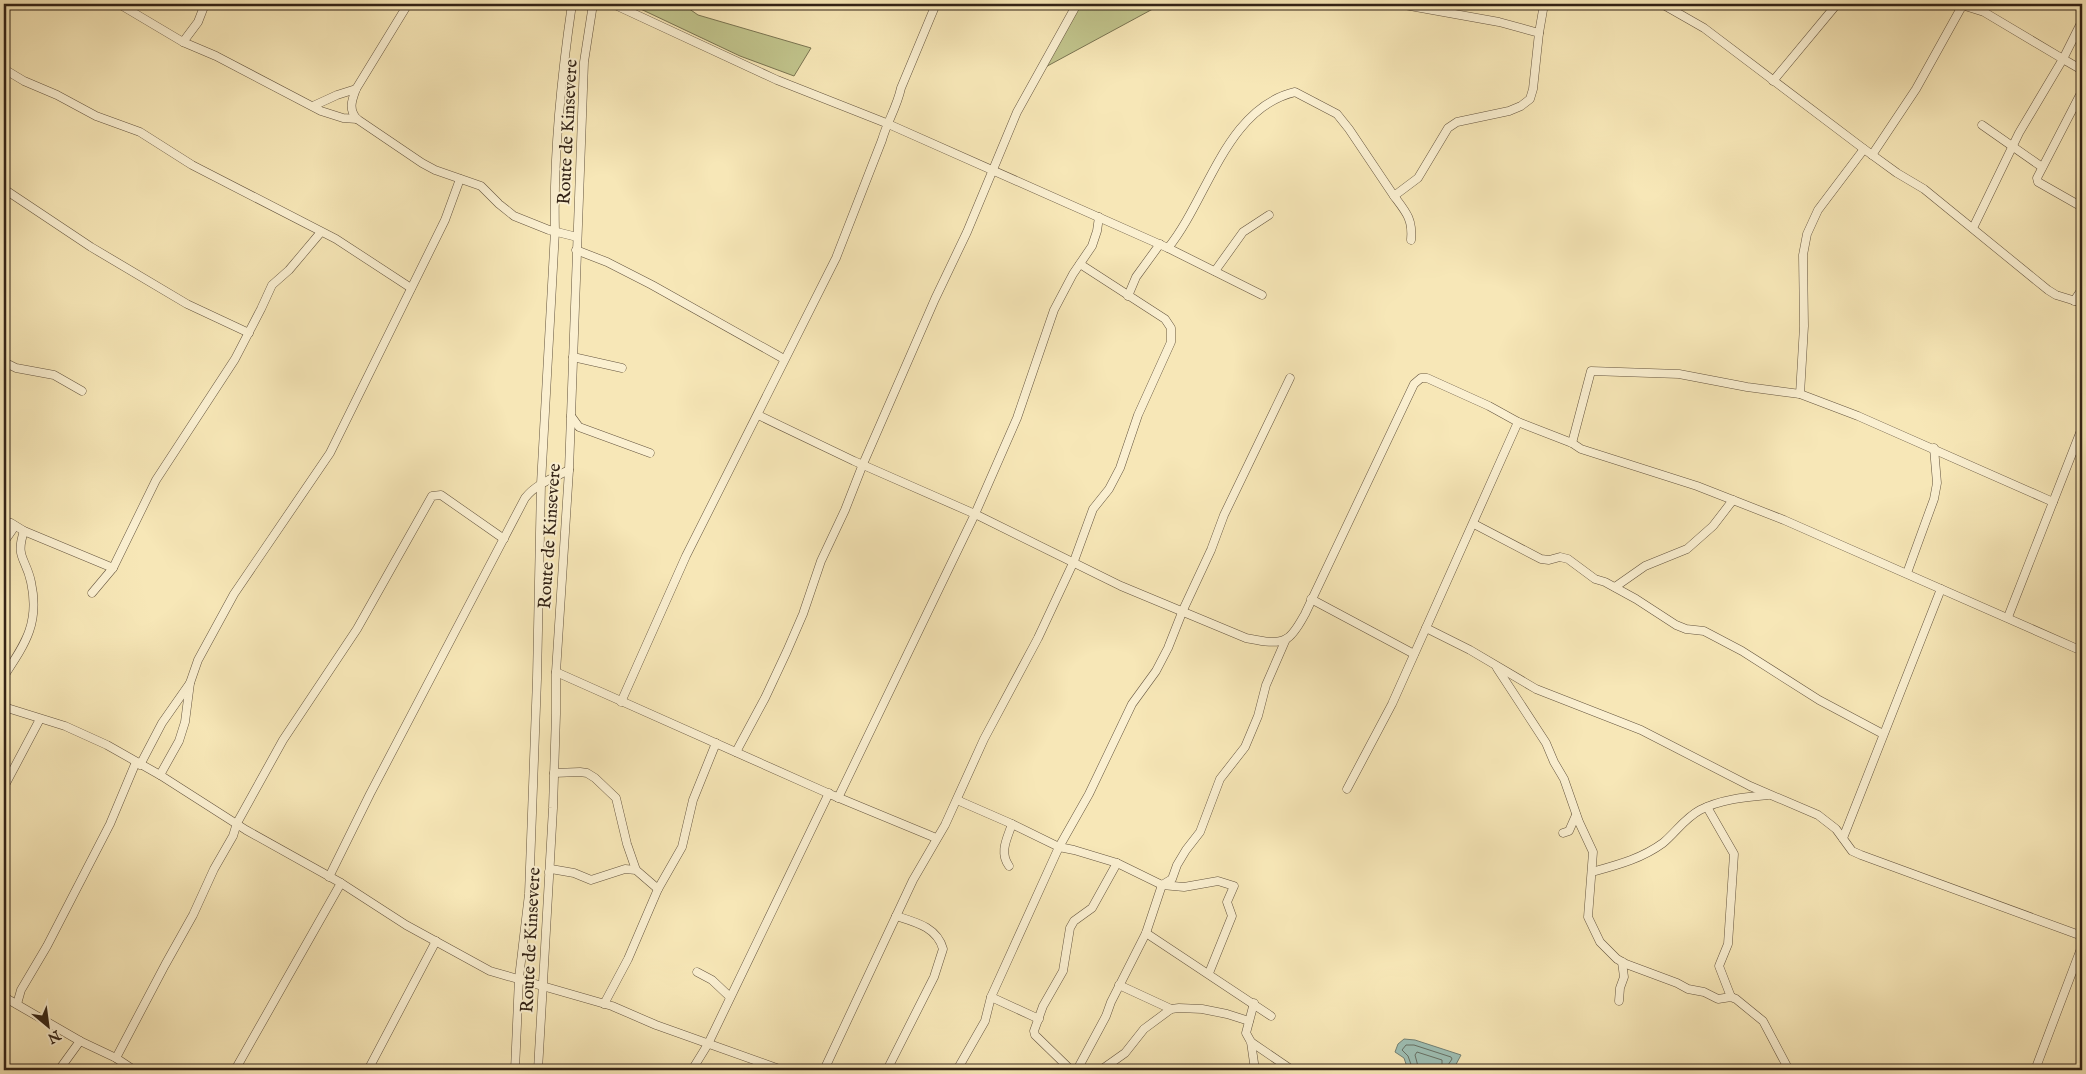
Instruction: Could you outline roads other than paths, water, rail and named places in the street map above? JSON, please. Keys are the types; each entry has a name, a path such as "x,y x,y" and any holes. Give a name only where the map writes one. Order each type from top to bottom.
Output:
{"street":[{"path":"119,4 183,42 216,56 332,116 356,119 422,163 481,186 498,204 514,216 555,232 577,238"},
{"path":"183,42 198,22 205,4"},
{"path":"356,119 351,108 356,89 408,4"},
{"path":"515,1070 520,978 529,894 537,680 541,484 555,232 554,197 562,72 572,4"},
{"name":"Route de Kinsevere","path":"538,1070 554,773 556,672 569,470 584,62 593,4"},
{"path":"613,4 777,80 886,123 1160,244 1262,295"},
{"path":"621,702 683,563 836,258 882,140 886,123 898,101 901,88 936,4"},
{"path":"736,752 765,698 787,651 803,614 821,562 845,510 862,464 935,298 967,232 1017,112 1077,4"},
{"path":"1399,4 1499,22 1539,33"},
{"path":"1394,196 1418,178 1448,128 1457,122 1509,111 1521,106 1530,99 1533,89 1544,4"},
{"path":"1662,4 1704,28 1872,156 1924,189 2048,290 2056,295 2078,302 2082,289"},
{"path":"1773,81 1837,4"},
{"path":"1872,156 1916,88 1957,12 1965,6 1984,12 2082,70"},
{"path":"1973,228 2034,105 2063,59 2082,21"},
{"path":"4,69 24,81 57,95 96,116 140,132 192,165 336,239 411,288"},
{"path":"313,106 330,97 356,89"},
{"path":"2082,91 2037,178 2038,182 2082,207"},
{"path":"1168,248 1187,220 1233,135 1260,110 1282,95 1294,92 1337,114 1349,129 1409,217 1412,226 1412,240"},
{"path":"1982,125 2042,167"},
{"path":"1800,394 1804,326 1803,255 1807,234 1818,210 1864,149"},
{"path":"160,775 179,741 185,722 190,682 198,660 234,594 330,453 445,220 460,179"},
{"path":"4,189 91,247 187,304 249,333"},
{"path":"1215,271 1242,232 1269,215"},
{"path":"838,798 975,514 1017,418 1054,310 1064,289 1096,238 1099,217"},
{"path":"92,593 113,568 156,480 235,359 272,284 289,270 321,232"},
{"path":"1128,296 1136,277 1160,244"},
{"path":"576,250 607,262 652,285 784,359"},
{"path":"824,1070 872,971 896,916 957,800 984,739 1038,638 1074,561 1093,509 1109,489 1120,468 1138,415 1171,342 1172,334 1169,323 1080,264"},
{"path":"573,357 622,368"},
{"path":"4,362 16,368 54,375 82,391"},
{"path":"1572,443 1589,375 1594,370 1679,374 1747,387 1800,394 1934,448 2053,502"},
{"path":"957,1070 985,1021 991,997 1059,848 1089,794 1132,704 1156,671 1168,648 1182,610 1211,550 1224,515 1290,378"},
{"path":"1077,1070 1106,1016 1119,985 1146,932 1162,886 1172,879 1177,865 1200,832 1220,779 1245,747 1258,716 1266,685 1286,640 1306,614 1416,380 1427,378 1489,406 1518,422 1572,443 1581,449 1733,500 1907,573 2082,651"},
{"path":"758,414 862,464 975,514 1074,561 1121,586 1246,638 1266,642 1286,640"},
{"path":"571,416 579,427 650,453"},
{"path":"1347,789 1392,704 1518,422"},
{"path":"2008,617 2082,428"},
{"path":"1907,573 1934,499 1937,483 1934,448"},
{"path":"329,877 370,794 525,498 531,490 569,470"},
{"path":"116,1058 193,915 214,869 233,836 237,823 283,740 357,630 432,496 441,495 504,539"},
{"path":"1616,588 1646,566 1686,549 1713,526 1733,500"},
{"path":"4,522 11,523 24,531 113,568"},
{"path":"1474,524 1541,559 1549,560 1560,557 1568,559 1595,579 1616,588 1646,605 1676,625 1686,629 1704,631 1742,651 1819,700 1883,734"},
{"path":"4,542 15,526"},
{"path":"4,676 29,637 35,609 32,583 19,552 24,531"},
{"path":"1843,838 1941,589"},
{"path":"1312,599 1414,654"},
{"path":"1426,628 1470,650 1536,689 1640,730 1770,795 1818,815 1836,829 1852,851 2082,936"},
{"path":"1497,667 1546,743 1564,779 1576,815 1593,852 1588,911 1589,921 1603,946 1622,962 1688,989 1704,992 1718,999 1731,997 1736,999 1763,1021 1789,1070"},
{"path":"556,672 838,798 936,838"},
{"path":"17,1004 21,990 47,946 110,824 138,763 190,682"},
{"path":"4,707 65,726 107,745 160,775 246,830 341,883 406,925 490,971 520,978 542,987 604,1004 782,1070"},
{"path":"4,787 40,719"},
{"path":"604,1004 628,959 658,889 682,847 686,837 693,800 716,743"},
{"path":"554,773 587,773 616,798 627,844 636,870 658,889"},
{"path":"692,1070 708,1044 829,794"},
{"path":"1592,872 1625,864 1634,859 1662,843 1683,821 1707,807 1740,798 1770,795"},
{"path":"957,800 1012,824 1059,848 1074,850 1117,863 1162,886 1184,887 1218,880 1234,886 1227,902 1232,916 1209,973"},
{"path":"1707,807 1734,854 1728,944 1719,966 1731,997"},
{"path":"1563,834 1569,831 1576,815"},
{"path":"1009,866 1004,860 1003,853 1012,824"},
{"path":"1071,1070 1035,1036 1034,1031 1043,1006 1063,970 1070,928 1074,921 1092,908 1117,863"},
{"path":"548,872 550,869 558,869 591,880 625,869 636,870"},
{"path":"235,1070 341,883"},
{"path":"887,1070 934,978 943,949 937,935 929,929 896,916"},
{"path":"1146,932 1271,1016"},
{"path":"368,1070 436,942"},
{"path":"2035,1070 2082,946"},
{"path":"1619,1001 1620,988 1624,977 1622,962"},
{"path":"697,972 712,980 730,998"},
{"path":"1119,985 1171,1009"},
{"path":"4,997 80,1041 116,1058 134,1070"},
{"path":"991,997 1039,1019"},
{"path":"1254,1003 1246,1033 1251,1042 1255,1070"},
{"path":"1101,1070 1125,1053 1144,1029 1171,1009 1202,1009 1249,1021"},
{"path":"59,1070 80,1041"},
{"path":"1251,1042 1292,1070"}],"water":[{"path":"1404,1039 1415,1040 1461,1055 1453,1070 1408,1070 1404,1058 1395,1052 1398,1044"}]}
